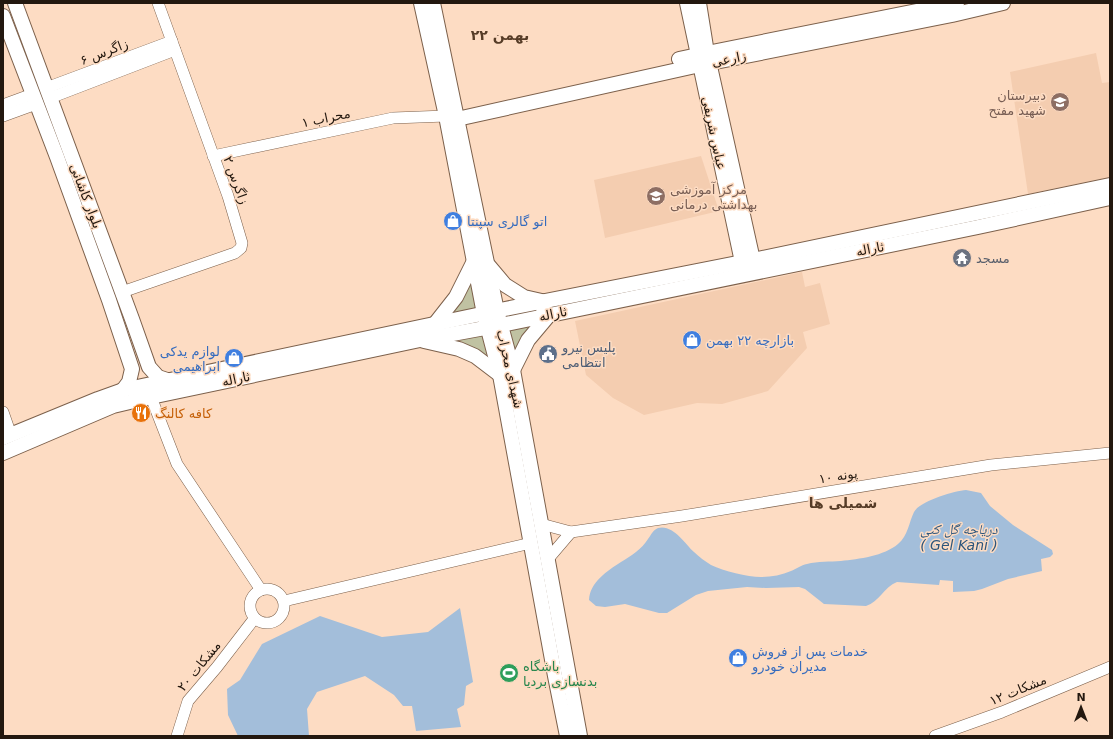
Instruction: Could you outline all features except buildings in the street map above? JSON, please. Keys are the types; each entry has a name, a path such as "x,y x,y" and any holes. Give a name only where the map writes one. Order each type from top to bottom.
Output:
{"main road":[{"name":"بلوار کاشانی","path":"15,3 149,368"},
{"name":"شهدای محراب","path":"421,3 452,115 488,264 493,319"},
{"name":"شهدای محراب","path":"434,3 474,261 493,319 541,524 580,736"},
{"name":"عباس شریفی","path":"687,3 704,59 748,265"},
{"name":"عباس شریفی","path":"699,3 704,59"},
{"name":"زارعی","path":"452,115 704,59 962,6 1002,3"},
{"name":"بلوار کاشانی","path":"3,16 109,300 132,369"},
{"path":"35,99 48,93"},
{"name":"ثاراله","path":"7,436 123,390 167,380 400,338 420,340 493,319 748,265 972,222 1011,213 1110,185"},
{"name":"ثاراله","path":"1011,213 1110,198"},
{"path":"434,324 454,299 465,281 474,261"},
{"path":"420,340 459,349 506,373 548,308 524,297 505,285 488,264"},
{"name":"ثاراله","path":"3,453 113,406 400,338 434,324 493,319"},
{"path":"123,390 129,382 132,369 139,372 149,368 158,377 167,380"},
{"name":"شهدای محراب","path":"506,373 531,543 567,736"}],"street":[{"name":"زاگرس ۲","path":"122,292 235,253 241,248 242,243 239,229 158,3"},
{"name":"زاگرس ۶","path":"48,93 173,45"},
{"path":"3,105 35,99"},
{"path":"3,116 35,99"},
{"name":"محراب ۱","path":"213,156 393,118 452,115"},
{"path":"151,397 177,464 261,590"},
{"path":"3,412 7,436"},
{"name":"پونه ۱۰","path":"571,532 682,516 991,465 1110,453"},
{"path":"541,524 571,532 548,559"},
{"path":"284,601 531,543"},
{"path":"266,589 275,591 279,593 284,601 285,606 283,615 276,621 267,624 254,619 250,611 250,602 254,594 261,590 266,589"},
{"name":"مشکات ۲۰","path":"176,736 188,701 217,667 254,619"},
{"name":"مشکات ۱۲","path":"935,736 1002,712 1110,667"}],"shaded area":[{"name":"دبیرستان شهید مفتح","path":"1096,53 1102,83 1110,82 1110,177 1028,194 1010,72"},
{"name":"مرکز آموزشی بهداشتی درمانی","path":"701,156 719,211 605,238 594,180"},
{"name":"بازارچه ۲۲ بهمن","path":"802,272 805,287 820,283 830,324 803,332 807,348 768,391 722,404 697,403 644,415 613,398 586,375 575,321"}],"green space":[{"path":"471,279 476,311 446,316"},
{"path":"536,322 514,361 506,330"},
{"path":"482,335 487,357 459,340"}],"water":[{"name":"دریاچه گل کنی ( Gel Kani )","path":"966,490 981,493 990,506 1013,525 1052,550 1053,554 1050,557 1041,559 1042,571 1008,579 974,591 953,592 953,581 940,580 939,585 897,582 888,587 871,604 866,606 824,604 805,589 799,587 747,587 708,591 696,595 667,613 659,613 625,604 605,607 596,606 589,600 592,588 596,582 610,569 632,555 646,543 653,531 658,528 669,529 674,532 690,549 711,565 749,576 773,576 780,575 811,563 856,559 886,551 898,544 904,537 917,508 938,497"},
{"path":"460,608 473,682 466,686 464,705 457,709 461,727 416,731 412,706 403,706 394,695 365,676 317,692 307,709 309,736 238,736 228,715 227,689 240,680 262,644 320,616 382,637 428,632"}],"place":[{"name":"دبیرستان شهید مفتح","path":"1060,102"},
{"name":"مرکز آموزشی بهداشتی درمانی","path":"656,196"},
{"name":"اتو گالری سپنتا","path":"453,221"},
{"name":"مسجد","path":"962,258"},
{"name":"بازارچه ۲۲ بهمن","path":"692,340"},
{"name":"پلیس نیرو انتظامی","path":"548,354"},
{"name":"لوازم یدکی ابراهیمی","path":"234,358"},
{"name":"کافه کالنگ","path":"141,413"},
{"name":"خدمات پس از فروش مدیران خودرو","path":"738,658"},
{"name":"باشگاه بدنسازی بردیا","path":"509,673"}],"district":[{"name":"۲۲ بهمن","path":"500,35"},
{"name":"شمیلی ها","path":"843,503"}]}
